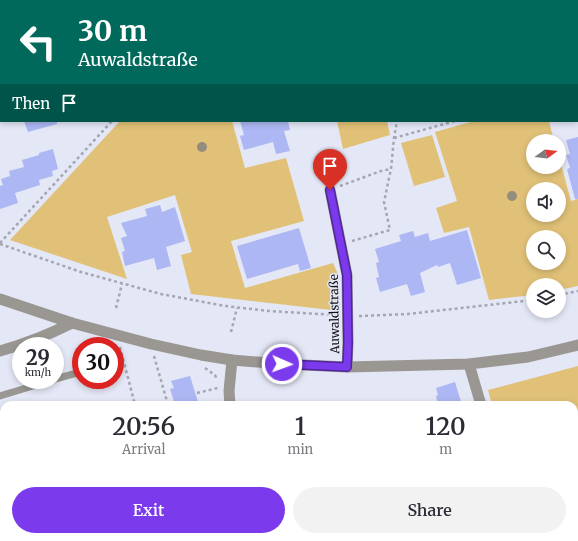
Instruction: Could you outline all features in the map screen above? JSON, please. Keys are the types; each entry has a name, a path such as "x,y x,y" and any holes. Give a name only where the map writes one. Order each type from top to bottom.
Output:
{"street":[{"name":"Auwaldstraße","path":"330,190 347,275 347,367"},
{"name":"Auwaldstraße","path":"0,299 72,323 151,344 232,360 282,364 347,367 469,364 528,357 578,345"},
{"path":"0,351 31,342 72,323"},
{"path":"230,401 229,391 232,360"},
{"path":"469,364 480,401"}],"lane":[{"path":"0,396 24,389"}],"path":[{"path":"111,122 0,244 81,272 122,284 161,294 237,308 347,316 408,314 526,301"},
{"path":"341,244 390,230 384,202 397,122"},
{"path":"394,138 451,122"},
{"path":"330,190 390,169"},
{"path":"116,308 122,284"},
{"path":"566,294 578,291"},
{"path":"231,332 237,308"},
{"path":"117,335 134,401"},
{"path":"151,344 167,401"},
{"path":"203,355 205,368 210,371 217,380"},
{"path":"197,393 218,388 218,394"}],"shaded area":[{"path":"119,122 232,122 245,168 286,158 304,221 231,241 245,288 333,263 338,274 340,311 191,294 181,255 192,252 175,195 107,217 127,279 10,240"},
{"path":"337,122 387,122 390,135 343,149"},
{"path":"470,122 549,122 552,134 526,134 526,174 564,174 566,182 526,182 526,222 566,222 566,183 571,201 578,199 578,286 566,289 566,278 526,278 526,296 489,300 469,227 444,233 436,208 457,201 435,132"},
{"path":"432,135 445,177 414,186 401,143"},
{"path":"578,366 578,401 491,401 488,390"}],"building":[{"path":"24,122 57,122 57,124 28,132"},
{"path":"240,122 288,122 290,130 284,131 290,151 276,154 273,142 244,150 240,136 244,135"},
{"path":"578,137 578,199 575,199 567,169 570,168 566,155 570,154 566,140"},
{"path":"53,149 58,169 52,171 53,176 39,180 40,185 15,193 18,203 0,209 0,186 3,185 1,179 10,176 9,171 24,167 22,160"},
{"path":"160,205 162,212 175,207 185,241 166,247 171,266 157,270 154,258 125,266 122,252 125,251 121,238 127,236 121,223 147,216 145,209"},
{"path":"299,228 311,268 300,271 298,264 247,279 237,246"},
{"path":"467,230 481,278 457,285 450,263 438,267 437,265 420,273 425,292 411,296 407,284 380,292 376,278 379,277 376,263 379,262 375,249 401,241 399,235 413,231 415,237 428,233 430,241"},
{"path":"190,376 198,401 174,401 170,389 174,388 171,381"},
{"path":"455,382 461,401 437,401 436,396 438,395 436,388"}],"route":[{"path":"282,364 347,367 347,275 330,190"}]}
